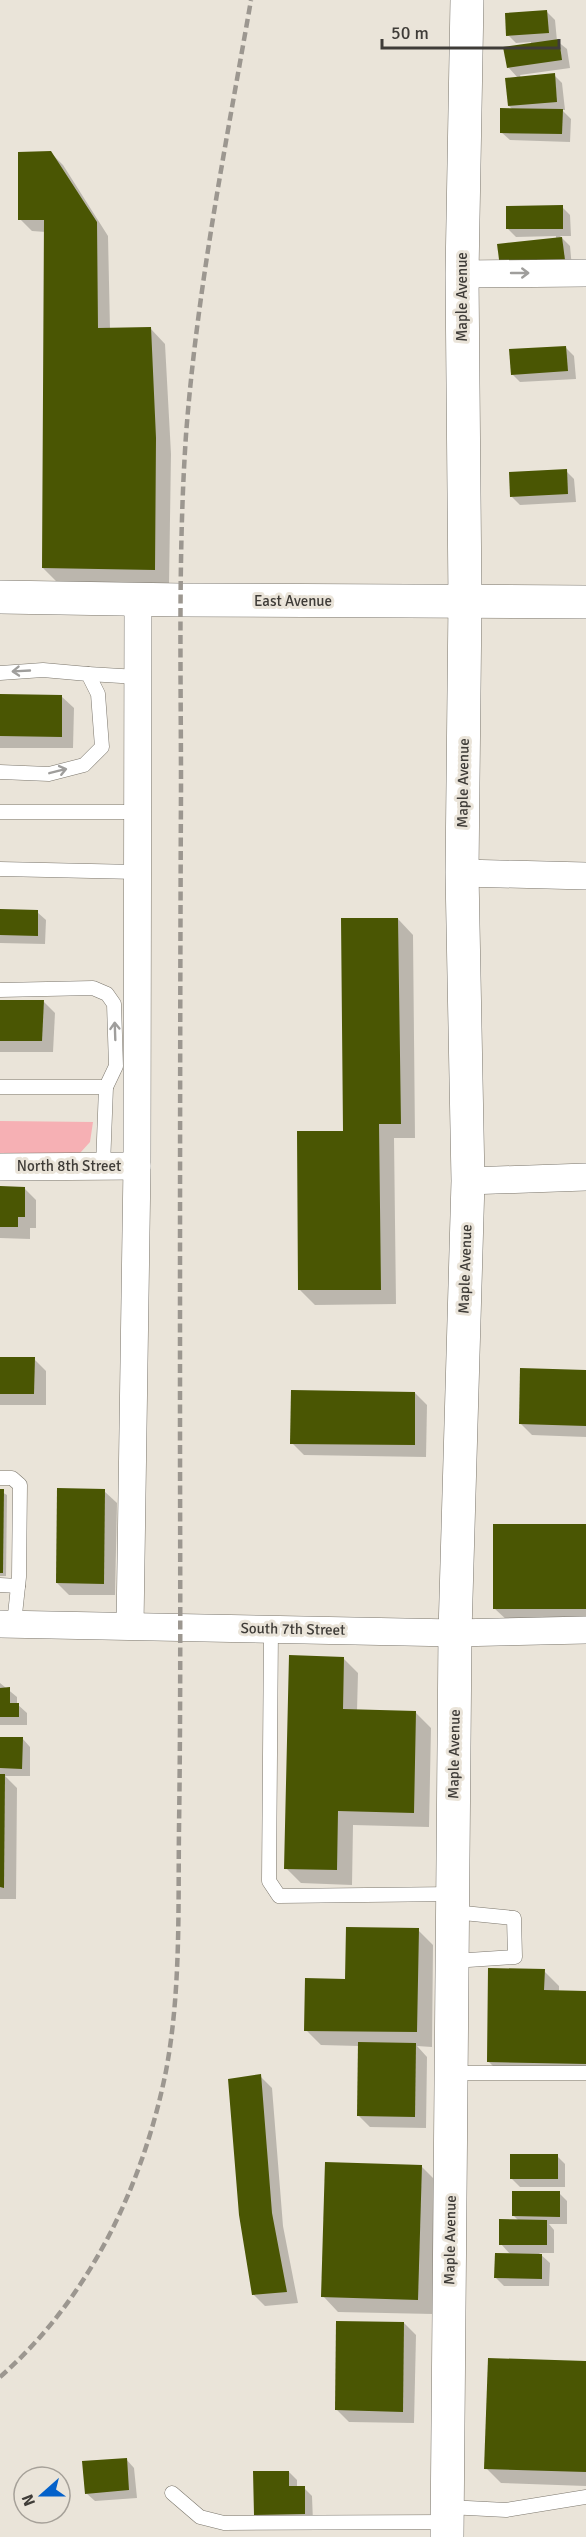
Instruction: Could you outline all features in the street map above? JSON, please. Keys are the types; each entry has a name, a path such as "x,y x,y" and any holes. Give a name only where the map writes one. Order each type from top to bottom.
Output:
{"street":[{"name":"Maple Avenue","path":"448,2522 455,1633 468,1180 462,873 465,602 462,274 466,0"},
{"path":"462,274 586,273"},
{"name":"East Avenue","path":"0,597 586,602"},
{"path":"130,1626 137,1166 138,599"},
{"path":"462,873 586,876"},
{"name":"North 8th Street","path":"0,1167 137,1166"},
{"path":"468,1180 586,1177"},
{"name":"South 7th Street","path":"7,1624 455,1633 586,1630"}],"lane":[{"path":"0,672 43,670 138,677"},
{"path":"0,772 49,774 84,765 102,747 98,694 88,674"},
{"path":"0,812 138,812"},
{"path":"0,869 137,872"},
{"path":"0,990 93,988 106,994 114,1004 116,1066 106,1087 103,1166"},
{"path":"0,1087 106,1087"},
{"path":"0,1478 12,1478 20,1485 18,1586 7,1624"},
{"path":"0,1585 18,1586"},
{"path":"271,1629 269,1881 279,1896 453,1903 514,1918 515,1957 453,1961"},
{"path":"452,2073 586,2073"},
{"path":"172,2493 200,2517 224,2523 448,2522 586,2497"}],"shaded area":[{"path":"0,1121 93,1122 90,1142 80,1153 0,1154"}],"building":[{"path":"547,10 549,33 506,36 505,13"},
{"path":"559,39 562,60 507,68 503,47"},
{"path":"555,73 557,102 508,106 505,78"},
{"path":"500,108 563,109 562,134 500,133"},
{"path":"51,151 97,222 98,328 151,327 156,438 155,570 42,568 44,220 18,220 18,152"},
{"path":"563,205 563,229 506,229 506,206"},
{"path":"562,237 565,260 500,267 497,244"},
{"path":"566,346 568,371 511,375 509,349"},
{"path":"567,469 568,494 510,497 509,472"},
{"path":"0,694 62,695 62,737 0,736"},
{"path":"0,909 38,910 38,936 0,935"},
{"path":"341,918 398,918 401,1124 379,1124 381,1290 298,1290 297,1131 343,1131"},
{"path":"0,1000 44,1000 42,1041 0,1041"},
{"path":"0,1186 25,1187 25,1217 18,1217 18,1227 0,1227"},
{"path":"0,1357 35,1357 34,1394 0,1394"},
{"path":"520,1368 586,1370 586,1426 519,1424"},
{"path":"291,1390 415,1392 415,1445 290,1444"},
{"path":"57,1488 105,1489 104,1584 56,1583"},
{"path":"0,1489 4,1489 3,1573 0,1573"},
{"path":"493,1524 586,1524 586,1609 493,1609"},
{"path":"289,1655 344,1657 343,1709 416,1711 414,1813 338,1811 337,1870 284,1869"},
{"path":"10,1687 10,1703 19,1703 19,1717 0,1717 0,1688"},
{"path":"0,1737 23,1737 22,1769 0,1768"},
{"path":"0,1774 5,1774 4,1888 0,1887"},
{"path":"346,1927 419,1928 417,2032 304,2031 305,1978 345,1979"},
{"path":"488,1968 545,1969 544,1990 586,1991 586,2064 487,2062"},
{"path":"358,2042 416,2043 415,2117 357,2116"},
{"path":"261,2074 272,2213 287,2292 252,2295 239,2215 228,2079"},
{"path":"510,2154 558,2154 558,2179 510,2179"},
{"path":"325,2162 422,2165 418,2300 321,2297"},
{"path":"512,2191 560,2191 560,2217 512,2216"},
{"path":"499,2219 547,2220 547,2245 499,2245"},
{"path":"495,2253 542,2254 542,2279 494,2278"},
{"path":"336,2321 404,2322 403,2412 335,2410"},
{"path":"488,2358 586,2361 586,2472 484,2469"},
{"path":"127,2458 129,2490 85,2494 82,2461"},
{"path":"253,2471 289,2471 289,2486 305,2486 305,2514 254,2515"}],"railway":[{"path":"0,2377 32,2346 60,2312 86,2276 108,2238 143,2156 156,2114 171,2041 178,1919 180,1724 180,612 183,479 197,326 222,162 251,0"}]}
